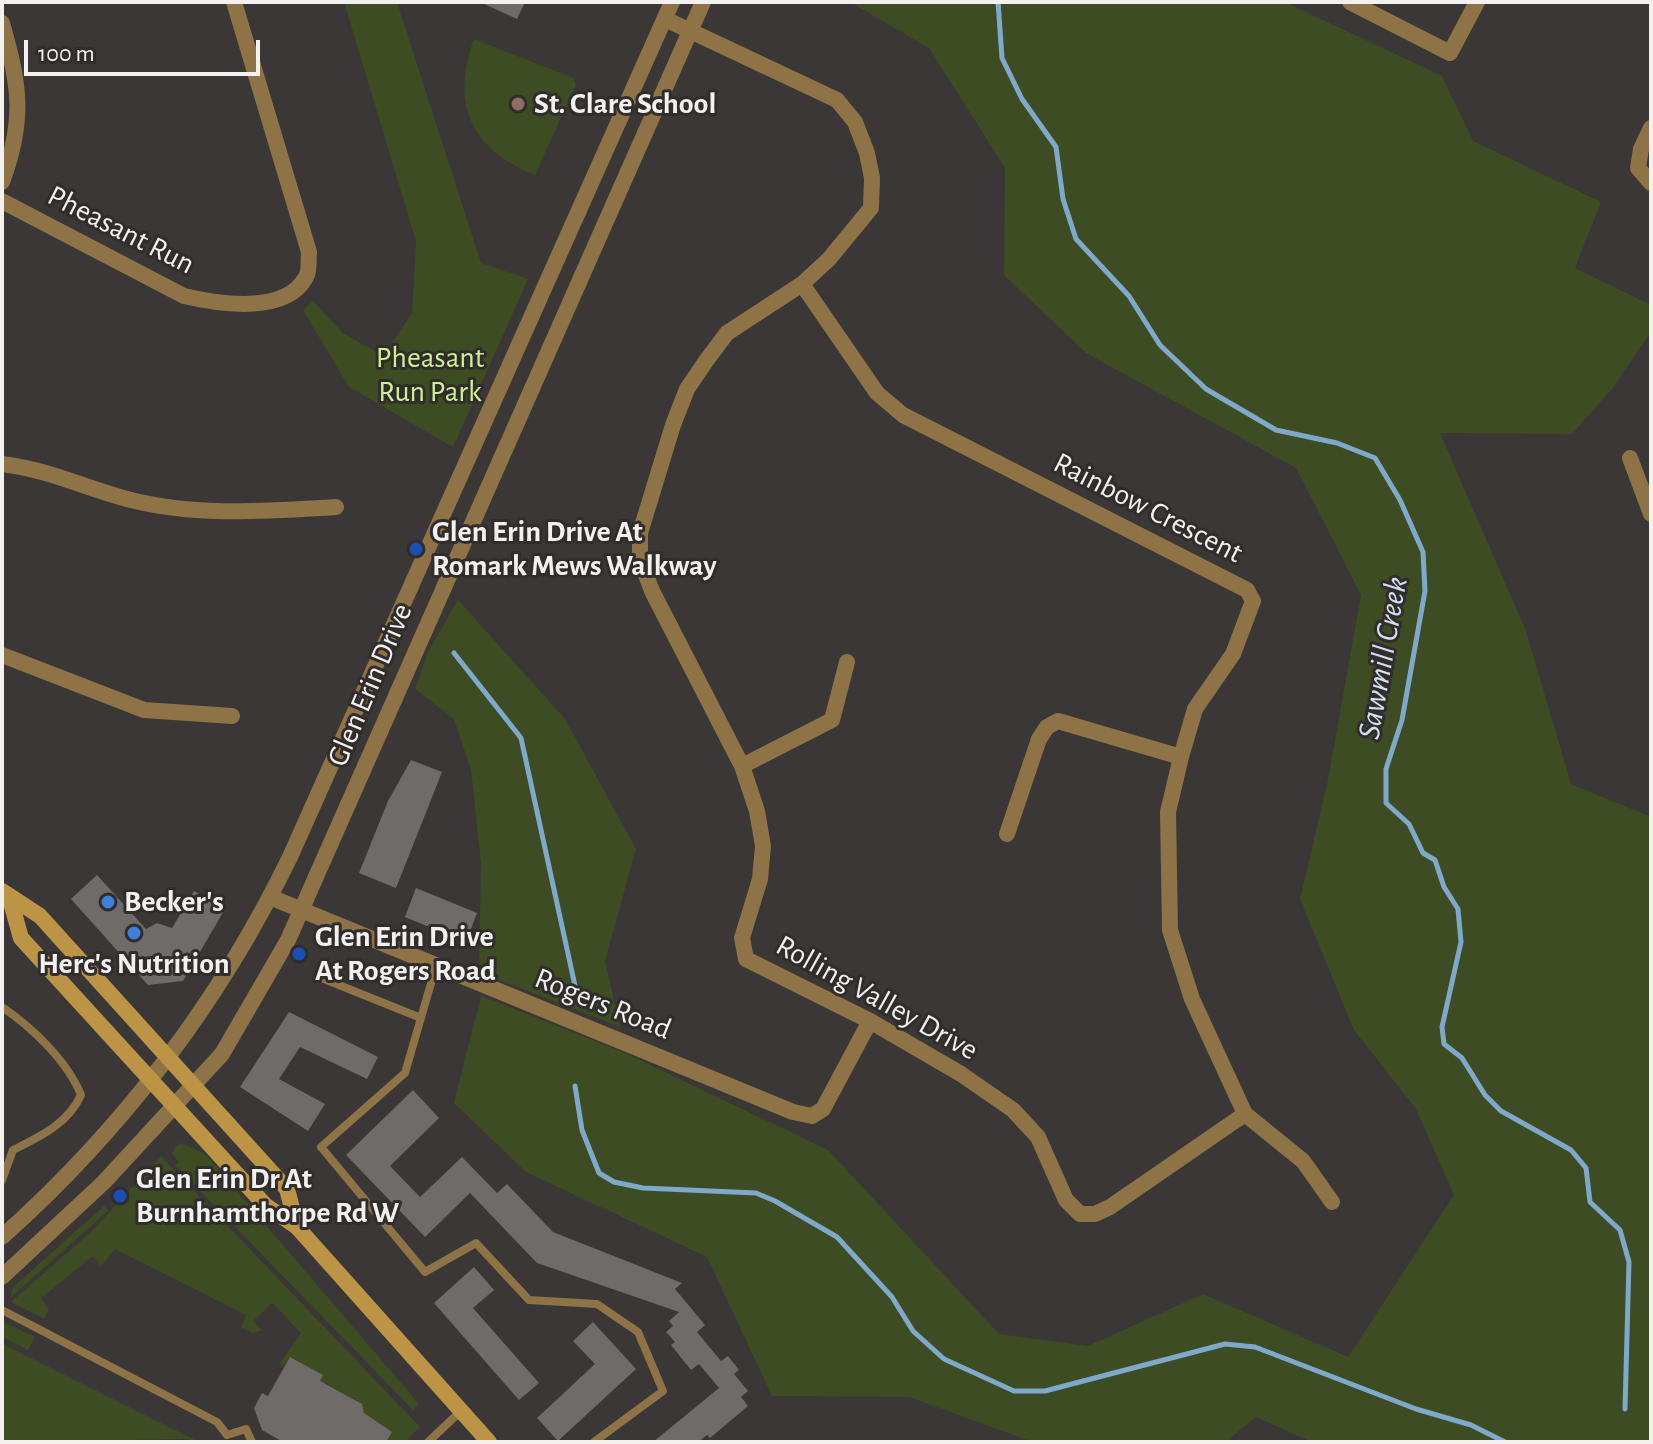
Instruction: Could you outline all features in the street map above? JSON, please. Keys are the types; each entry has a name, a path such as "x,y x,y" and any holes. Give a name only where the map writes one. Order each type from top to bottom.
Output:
{"main road":[{"path":"6,895 40,916 287,1189 297,1227"},
{"path":"6,895 21,938 265,1205 297,1227 489,1442"}],"street":[{"name":"Pheasant Run","path":"2,201 184,296 207,301 264,302 295,291 308,275 309,252 234,2"},
{"name":"Glen Erin Drive","path":"2,1237 66,1177 123,1117 220,986 270,897 672,2"},
{"name":"Glen Erin Drive","path":"2,1277 78,1208 222,1054 303,911 384,718 703,2"},
{"path":"1350,2 1450,53 1477,2"},
{"name":"Rolling Valley Drive","path":"665,19 837,100 855,122 872,178 871,208 837,251 802,284 727,333 687,389 649,496 640,533 640,559 652,591 742,766 757,811 763,846 760,879 742,938 746,959 870,1021 961,1074 1013,1110 1038,1137 1066,1200 1080,1214 1095,1214 1110,1207 1245,1114"},
{"path":"2,23 19,108 17,143 2,182"},
{"path":"1651,128 1641,149 1638,168 1651,183"},
{"name":"Rainbow Crescent","path":"802,284 877,393 903,415 1247,590 1253,601 1250,613 1233,654 1195,709 1168,812 1170,930 1192,999 1245,1114 1303,1161 1332,1202"},
{"path":"1630,458 1651,514"},
{"path":"2,464 42,469 127,499 189,510 336,507"},
{"path":"2,655 144,710 232,716"},
{"path":"742,766 832,720 847,662"},
{"path":"1007,834 1039,739 1047,727 1058,721 1181,757"},
{"name":"Rogers Road","path":"270,897 793,1112 812,1116 823,1109 870,1021"}],"lane":[{"path":"436,965 405,1073 321,1147 425,1272 476,1243 529,1300 597,1304 638,1332 663,1391 594,1442"},
{"path":"319,977 421,1018"},
{"path":"2,1007 43,1044 76,1081 81,1095 75,1109 38,1139 13,1150 2,1180"},
{"path":"2,1310 217,1422 227,1435 246,1429 252,1442"},
{"path":"428,1442 461,1411"}],"green space":[{"name":"Pheasant Run Park","path":"344,2 397,2 481,263 528,279 453,447 349,387 303,310 313,301 343,333 383,356 412,313 416,241"},
{"path":"850,2 1285,2 1442,76 1473,141 1601,202 1575,268 1651,305 1651,331 1612,389 1572,434 1440,433 1526,631 1571,784 1651,817 1651,1442 1312,1442 1256,1417 1225,1442 1033,1442 909,1397 772,1396 707,1257 526,1172 454,1103 481,996 625,1053 828,1150 999,1334 1088,1346 1203,1294 1348,1357 1454,1195 1416,1109 1354,1030 1300,899 1327,785 1361,595 1296,468 1086,353 1004,275 1005,168 929,48"},
{"path":"474,39 573,78 576,85 535,175 495,152 481,138 472,122 464,84"},
{"path":"458,600 565,719 636,849 605,961 620,1027 479,972 481,863 471,770 454,719 415,689 428,652"},
{"path":"182,1143 206,1155 419,1404 413,1410 175,1165 179,1162 172,1154 175,1147"},
{"path":"161,1156 420,1427 405,1442 386,1442 391,1433 364,1413 362,1404 325,1383 318,1384 322,1375 290,1357 284,1367 279,1364 301,1333 272,1303 253,1321 262,1330 253,1333 241,1327 246,1315 115,1249 101,1266 93,1256 41,1298 49,1310 44,1319 11,1302 91,1232"},
{"path":"104,1206 109,1210 10,1298 13,1287"},
{"path":"2,1321 35,1337 28,1350 2,1337"},
{"path":"2,1343 199,1442 186,1439 2,1442"}],"building":[{"path":"480,2 525,2 517,19"},
{"path":"411,760 442,772 396,888 359,873 388,801"},
{"path":"97,875 146,929 157,923 172,928 194,891 225,909 183,981 148,985 71,899"},
{"path":"416,888 477,913 466,942 405,917"},
{"path":"289,1012 378,1057 367,1079 300,1047 279,1079 325,1104 308,1131 240,1087"},
{"path":"413,1090 439,1118 390,1166 420,1197 462,1157 497,1193 507,1184 553,1232 682,1283 675,1289 705,1325 697,1332 721,1361 728,1356 739,1370 734,1374 748,1391 741,1397 748,1406 710,1438 707,1435 698,1442 653,1442 719,1388 699,1364 691,1370 671,1345 675,1342 666,1332 673,1326 669,1321 679,1312 537,1263 470,1193 425,1237 346,1155"},
{"path":"474,1267 494,1290 473,1308 539,1383 519,1400 434,1303"},
{"path":"593,1322 636,1369 558,1441 537,1418 595,1364 573,1341"},
{"path":"290,1357 323,1375 320,1381 362,1404 364,1413 392,1432 386,1442 283,1442 262,1430 254,1408 262,1393 268,1396"}],"waterway":[{"name":"Sawmill Creek","path":"998,2 1002,58 1022,99 1056,147 1063,199 1076,239 1129,296 1160,345 1206,389 1276,430 1337,443 1375,458 1400,500 1423,552 1425,591 1402,720 1386,769 1386,803 1409,824 1423,853 1435,860 1444,887 1458,909 1461,942 1442,1027 1444,1044 1462,1058 1485,1095 1501,1111 1571,1150 1586,1168 1590,1202 1620,1230 1629,1262 1625,1409"},
{"path":"454,653 521,738 577,995"},
{"path":"575,1086 582,1130 599,1173 614,1182 643,1188 756,1193 775,1201 837,1237 892,1297 913,1331 944,1359 1014,1391 1045,1391 1225,1344 1255,1347 1416,1409 1471,1425 1505,1442"}],"place":[{"name":"St. Clare School","path":"518,104"},
{"name":"Glen Erin Drive At Romark Mews Walkway","path":"416,549"},
{"name":"Becker's","path":"108,902"},
{"name":"Herc's Nutrition","path":"134,933"},
{"name":"Glen Erin Drive At Rogers Road","path":"299,954"},
{"name":"Glen Erin Dr At Burnhamthorpe Rd W","path":"120,1196"}]}
